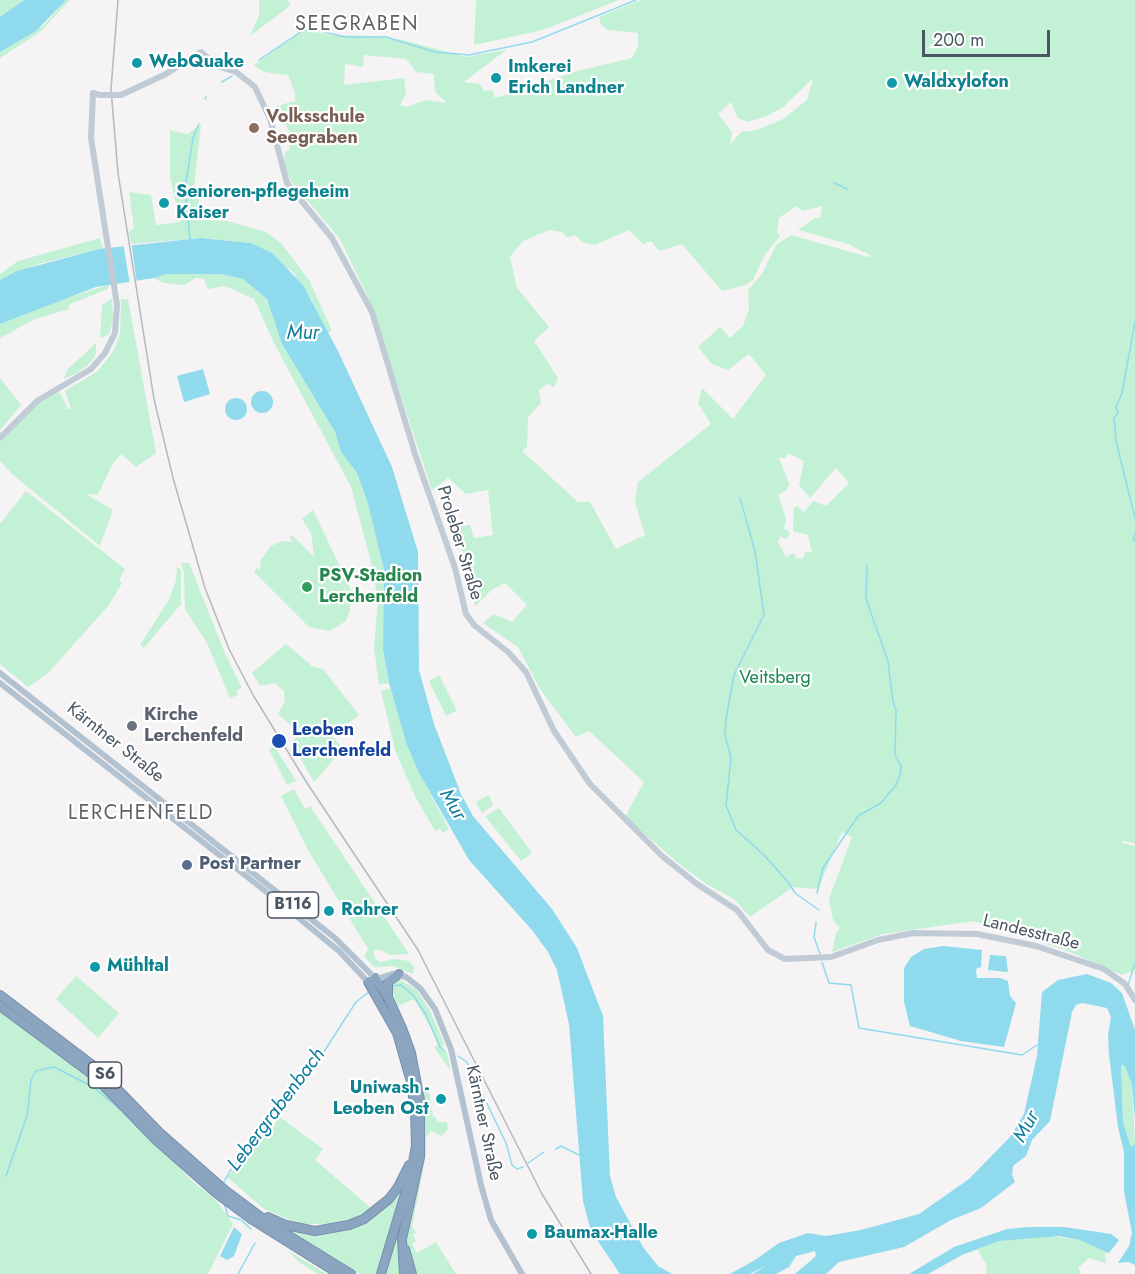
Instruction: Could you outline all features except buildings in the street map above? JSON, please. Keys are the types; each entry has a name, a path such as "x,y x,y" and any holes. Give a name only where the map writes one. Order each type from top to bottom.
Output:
{"highway":[{"path":"399,974 387,983 388,997 411,1053 420,1100 420,1157 401,1251 404,1274"},
{"path":"371,980 388,997"},
{"path":"371,980 404,1054 411,1082 415,1134 414,1160 406,1197 381,1274"},
{"name":"S6","path":"0,995 99,1070 159,1132 226,1191 256,1214 351,1274"},
{"name":"S6","path":"0,1006 93,1075 164,1148 226,1201 339,1274"},
{"path":"256,1214 286,1225 315,1231 349,1225 364,1219 389,1199 398,1187 411,1159 415,1134"},
{"path":"406,1223 405,1250 412,1274"}],"main road":[{"name":"Proleber Straße","path":"0,438 23,412 48,394 81,376 105,353 115,333 117,305 91,127 96,94 121,95 166,74 197,53 205,54 217,66 236,72 255,87 266,108 287,183 326,230 372,312 414,450 455,568 468,618 521,665 531,679 548,720 573,763 607,804 654,848 685,875 737,910 771,953 785,959 836,956"},
{"name":"Kärntner Straße","path":"0,674 334,938 371,980"},
{"name":"Kärntner Straße","path":"0,683 278,901 371,980"},
{"name":"Landesstraße","path":"836,956 878,940 902,935 944,932 977,934 1060,953 1104,969 1125,984 1135,1000"},
{"name":"Kärntner Straße","path":"399,974 413,981 427,996 445,1030 487,1207 496,1232 522,1274"},
{"path":"371,980 399,974"}],"green space":[{"path":"0,0 24,0 0,17"},
{"path":"66,0 70,0 40,32 0,58 0,52 44,25"},
{"path":"259,0 287,0 291,5 250,36 259,16"},
{"path":"476,0 619,0 543,30 474,45"},
{"name":"Veitsberg","path":"641,0 1135,0 1135,843 1124,841 1121,843 1135,846 1135,970 1122,975 1065,950 974,921 883,934 832,952 836,933 840,928 833,920 829,899 852,837 842,832 818,889 793,887 750,917 734,899 706,884 625,817 644,782 589,731 576,737 540,689 518,647 483,623 494,614 512,622 527,605 505,583 493,589 475,606 457,526 470,525 474,538 493,535 488,490 466,494 448,478 432,490 369,299 340,239 290,180 284,162 285,152 289,150 291,135 277,106 295,101 295,93 288,75 264,72 254,65 303,29 331,35 373,36 403,40 466,57 506,50 464,82 480,84 484,91 493,90 494,97 499,97 574,72 632,58 638,46 638,33 608,30 601,25 599,17","holes":["364,55 406,59 416,72 434,74 435,92 447,103 425,100 407,107 400,105 406,93 404,78 344,85 345,64 363,67","813,78 807,100 783,119 757,130 741,132 730,145 732,132 718,114 731,102 738,118 747,122 767,116 783,107","796,206 802,211 822,206 820,218 815,218 798,230 848,244 872,256 868,257 791,235 776,245 762,274 748,290 749,309 743,326 730,338 720,327 698,347 712,364 728,370 749,354 766,375 733,419 702,388 698,403 711,424 638,482 635,502 645,535 616,549 590,502 578,502 522,451 527,447 528,417 541,403 539,390 547,384 554,387 558,378 534,341 549,327 517,288 510,257 523,241 549,230 562,232 568,238 575,235 582,242 595,245 629,230 643,244 651,241 659,251 682,244 722,291 746,285 753,280 764,256 780,236 777,232 779,218","788,453 804,461 799,485 810,498 836,468 849,483 826,506 813,501 804,512 797,506 794,508 793,531 808,535 812,552 805,552 803,558 797,559 793,553 786,557 778,542 780,536 786,539 790,534 787,529 784,529 786,518 778,495 787,490 789,484 779,458 785,458"]},
{"path":"201,125 194,187 205,220 227,221 266,232 281,243 309,280 332,330 328,334 311,299 293,272 251,243 200,238 131,244 129,232 134,228 129,192 151,195 156,225 180,222 170,177 170,130 187,134"},
{"path":"100,238 103,248 38,264 0,280 0,274 18,261"},
{"path":"166,274 220,274 243,279 267,299 282,344 335,432 341,452 357,473 368,504 384,570 383,650 389,683 379,685 374,648 378,600 370,558 351,487 274,343 254,299 225,286 208,289 204,279 195,278 185,285 163,283 154,278"},
{"path":"108,285 108,289 68,305 69,309 35,319 0,338 0,324 51,303"},
{"path":"112,298 113,321 109,334 100,338 102,305"},
{"path":"121,299 128,299 156,453 136,467 121,454 112,465 98,495 86,494 113,510 100,546 12,474 0,461 0,442 36,405 57,392 60,393 68,409 71,409 65,391 98,371 114,350 120,334"},
{"path":"96,343 96,355 89,364 64,379 67,370"},
{"path":"0,378 21,405 0,430"},
{"path":"26,491 125,569 119,580 122,583 109,605 48,673 28,687 0,664 0,524"},
{"path":"313,510 354,596 334,577 356,599 350,599 350,610 346,621 330,631 309,627 254,572 257,568 260,570 261,560 271,546 282,541 293,542 290,538 292,535 314,557 311,533 302,519"},
{"path":"181,563 189,563 224,651 242,688 237,691 238,695 230,698 207,643 185,609 184,572"},
{"path":"177,567 181,570 181,604 144,648 140,645 168,601 176,581"},
{"path":"286,644 312,666 323,669 359,715 332,736 343,749 314,782 291,742 296,738 292,733 296,730 278,714 285,701 284,691 275,683 260,686 252,673"},
{"path":"439,675 457,711 446,716 429,681"},
{"path":"390,688 420,775 449,829 443,833 440,829 435,831 415,796 395,750 381,691"},
{"path":"275,747 296,781 287,785 269,749"},
{"path":"294,789 305,809 310,806 409,954 391,955 377,949 373,952 375,958 380,962 394,959 409,961 414,967 413,974 393,966 375,967 364,957 368,949 308,850 281,796"},
{"path":"489,795 493,805 482,813 476,802"},
{"path":"499,808 532,853 521,861 485,816"},
{"path":"76,976 119,1013 98,1038 56,999"},
{"path":"400,980 416,989 429,1009 445,1046 442,1044 443,1051 447,1053 451,1071 434,1047 438,1045 432,1030 414,999 398,1006 390,985"},
{"path":"0,1011 96,1081 192,1181 217,1201 233,1224 208,1274 0,1274"},
{"path":"1121,1065 1124,1065 1132,1084 1135,1144 1131,1148 1123,1122"},
{"path":"429,1091 433,1117 436,1117 437,1122 447,1122 448,1129 442,1136 431,1131 426,1138 426,1153 412,1227 416,1233 413,1235 416,1241 412,1244 417,1253 436,1242 456,1274 414,1274 408,1253 407,1233 423,1154 423,1093"},
{"path":"280,1117 323,1149 315,1160 371,1208 363,1215 336,1224 301,1224 264,1209 227,1177"},
{"path":"407,1174 404,1196 378,1274 359,1274 285,1229 310,1232 370,1217"},
{"path":"407,1203 399,1246 401,1274 383,1274"},
{"path":"1051,1236 1080,1240 1097,1246 1109,1253 1105,1253 1106,1263 1089,1258 1078,1268 1081,1274 987,1274 986,1264 977,1249 999,1241"},
{"path":"287,1250 327,1274 318,1274 299,1262"}],"water":[{"path":"24,0 66,0 36,31 0,52 0,17"},
{"name":"Mur","path":"200,238 251,243 272,253 303,285 338,351 392,467 418,552 419,670 434,724 461,794 473,816 552,909 577,948 603,1016 610,1176 616,1197 643,1247 658,1266 672,1274 620,1274 591,1231 583,1201 569,1024 557,970 548,952 532,930 469,860 420,775 407,745 389,683 383,650 384,570 368,504 357,473 341,452 335,432 282,344 267,299 243,279 220,274 166,274 96,287 0,324 0,280 17,271 99,249"},
{"path":"203,369 210,394 184,402 177,376"},
{"path":"262,391 270,394 273,402 270,410 262,413 254,410 251,402 254,394"},
{"path":"236,398 244,401 247,409 244,417 236,420 228,417 225,409 228,401"},
{"path":"943,946 982,950 981,967 976,969 977,978 1000,978 1008,981 1010,996 1016,1003 1004,1047 961,1041 910,1026 904,1002 904,968 911,957 924,949"},
{"path":"990,955 1006,956 1008,972 988,970"},
{"path":"1087,974 1111,983 1122,993 1135,1030 1135,1119 1132,1084 1124,1065 1121,1065 1123,1122 1131,1147 1135,1144 1135,1265 1128,1262 1118,1263 1129,1246 1132,1233 1124,1192 1124,1152 1118,1127 1109,1054 1108,1036 1111,1017 1107,1008 1082,1003 1076,1005 1072,1012 1050,1121 1032,1140 1026,1156 1013,1166 1012,1175 1015,1182 981,1208 951,1220 904,1247 839,1262 826,1274 795,1274 816,1256 815,1251 796,1256 789,1267 776,1274 753,1274 767,1265 750,1274 730,1274 779,1243 808,1233 826,1236 861,1230 919,1214 969,1179 1010,1137 1024,1114 1037,1056 1042,992 1058,980"},
{"path":"234,1227 242,1234 234,1256 227,1260 220,1256"},
{"path":"1064,1227 1111,1234 1119,1240 1109,1253 1080,1240 1059,1236 999,1241 962,1255 928,1274 909,1274 954,1247 1007,1229"}],"pier":[{"path":"131,241 137,284 130,285 123,242"}],"waterway":[{"path":"259,60 302,31 312,29 345,37 386,37 435,52 469,55 532,42 636,0"},
{"path":"222,82 232,76"},
{"path":"190,239 185,188 193,138 199,124"},
{"path":"834,183 841,186"},
{"path":"842,187 847,189"},
{"path":"1135,322 1122,393 1116,407 1118,413 1114,418 1116,441 1135,518"},
{"path":"740,498 755,551 764,615 734,675 725,735 731,758 726,805 736,830 764,855 795,893 819,910"},
{"path":"1135,534 1133,540 1135,541"},
{"path":"817,893 823,868 858,816 881,803 896,785 900,775 901,766 895,755 896,710 888,661 866,599 867,565"},
{"path":"816,922 814,937 820,954"},
{"path":"822,962 829,983 851,985 859,1028 1022,1055 1037,1045"},
{"path":"1128,985 1135,963"},
{"name":"Lebergrabenbach","path":"391,986 401,985 413,995 425,1013 440,1047 445,1051"},
{"name":"Lebergrabenbach","path":"223,1184 230,1171 316,1064 356,1002 370,991"},
{"name":"Lebergrabenbach","path":"458,1056 467,1062 506,1143 512,1165 517,1169 523,1167"},
{"path":"6,1176 27,1116 31,1080 36,1071 54,1067 93,1087 121,1110"},
{"name":"Lebergrabenbach","path":"556,1149 561,1146 579,1155"},
{"name":"Lebergrabenbach","path":"528,1163 544,1152"},
{"name":"Lebergrabenbach","path":"224,1203 228,1216 241,1220 251,1229"},
{"name":"Lebergrabenbach","path":"238,1274 255,1243"}],"railway":[{"path":"118,0 111,89 118,173 154,399 173,478 205,588 229,649 253,695 307,783 418,950 542,1194 591,1274"}],"place":[{"name":"WebQuake","path":"137,63"},
{"name":"Imkerei Erich Landner","path":"496,78"},
{"name":"Waldxylofon","path":"892,83"},
{"name":"Volksschule Seegraben","path":"254,128"},
{"name":"Senioren-pflegeheim Kaiser","path":"164,203"},
{"name":"PSV-Stadion Lerchenfeld","path":"307,587"},
{"name":"Kirche Lerchenfeld","path":"132,726"},
{"name":"Leoben Lerchenfeld","path":"279,741"},
{"name":"Post Partner","path":"187,865"},
{"name":"Rohrer","path":"329,911"},
{"name":"Mühltal","path":"95,967"},
{"name":"Uniwash - Leoben Ost","path":"441,1099"},
{"name":"Baumax-Halle","path":"532,1234"}],"district":[{"name":"SEEGRABEN","path":"357,25"},
{"name":"LERCHENFELD","path":"141,814"}]}
